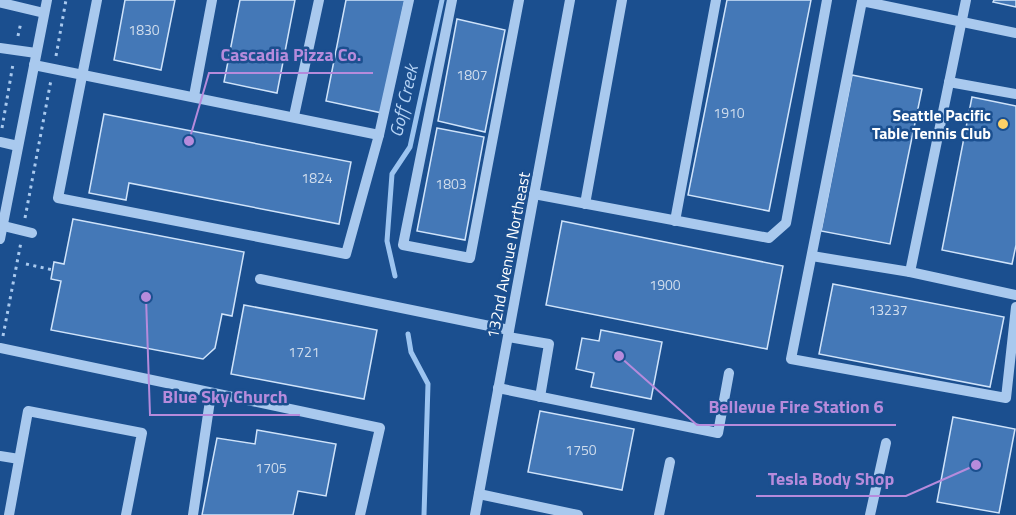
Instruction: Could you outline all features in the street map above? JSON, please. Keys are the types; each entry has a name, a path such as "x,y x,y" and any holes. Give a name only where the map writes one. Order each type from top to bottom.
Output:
{"street":[{"path":"1,0 2,3 44,13"},
{"path":"0,240 5,184 18,146 47,0"},
{"path":"97,0 58,198 346,254 379,135 409,0"},
{"path":"194,96 212,0"},
{"path":"294,116 319,0"},
{"path":"452,0 403,245 470,258 519,0"},
{"name":"132nd Avenue Northeast","path":"475,515 570,0"},
{"path":"585,204 622,0"},
{"path":"675,220 716,0"},
{"path":"534,194 769,238 786,223 827,0"},
{"path":"910,272 966,0"},
{"path":"1016,33 862,1 791,359 1006,398 1016,306"},
{"path":"0,48 36,53"},
{"path":"34,65 379,135"},
{"path":"949,82 1016,94"},
{"path":"0,142 18,146"},
{"path":"1,225 28,231"},
{"path":"812,256 910,272 1016,295"},
{"path":"260,279 549,344 540,397"},
{"path":"0,348 380,428 360,515"},
{"path":"498,388 718,433 729,373"},
{"path":"193,515 211,394"},
{"path":"9,515 28,411 142,433 126,515"},
{"path":"870,515 886,443"},
{"path":"0,456 19,459"},
{"path":"659,515 670,462"},
{"path":"479,494 578,515"}],"path":[{"path":"0,348 28,231 66,0"},
{"path":"0,137 24,9"},
{"path":"26,264 53,270"}],"building":[{"path":"125,0 175,0 161,70 114,60"},
{"path":"240,0 295,0 277,93 224,82"},
{"path":"346,0 405,0 382,113 326,101"},
{"path":"727,0 811,0 769,211 688,195"},
{"path":"994,0 1016,0 1016,7 993,2"},
{"path":"457,19 505,30 485,132 438,121"},
{"path":"852,75 922,89 890,244 821,231"},
{"path":"972,97 1016,106 1016,245 1012,264 942,250"},
{"path":"104,114 351,162 339,224 129,183 126,200 89,193"},
{"path":"437,128 484,137 465,240 417,231"},
{"path":"73,219 244,252 232,316 222,314 215,348 203,359 51,330 61,281 51,279 54,262 64,264"},
{"path":"562,221 783,266 767,349 546,305"},
{"path":"833,284 1004,317 990,387 819,354"},
{"path":"244,305 377,330 364,399 231,374"},
{"path":"601,330 662,342 651,399 591,387 594,373 576,369 582,338 599,341"},
{"path":"540,411 634,429 622,490 528,472"},
{"path":"953,417 1015,429 999,513 937,502"},
{"path":"257,430 336,444 326,496 298,491 293,515 202,515 217,438 255,444"}],"waterway":[{"name":"Goff Creek","path":"395,276 387,241 392,174 410,147 442,0"},
{"name":"Goff Creek","path":"408,334 411,352 428,384 424,515"}],"place":[{"name":"Seattle Pacific Table Tennis Club","path":"1003,124"},
{"name":"Cascadia Pizza Co.","path":"189,141"},
{"name":"Blue Sky Church","path":"146,297"},
{"name":"Bellevue Fire Station 6","path":"619,356"},
{"name":"Tesla Body Shop","path":"976,465"}]}
